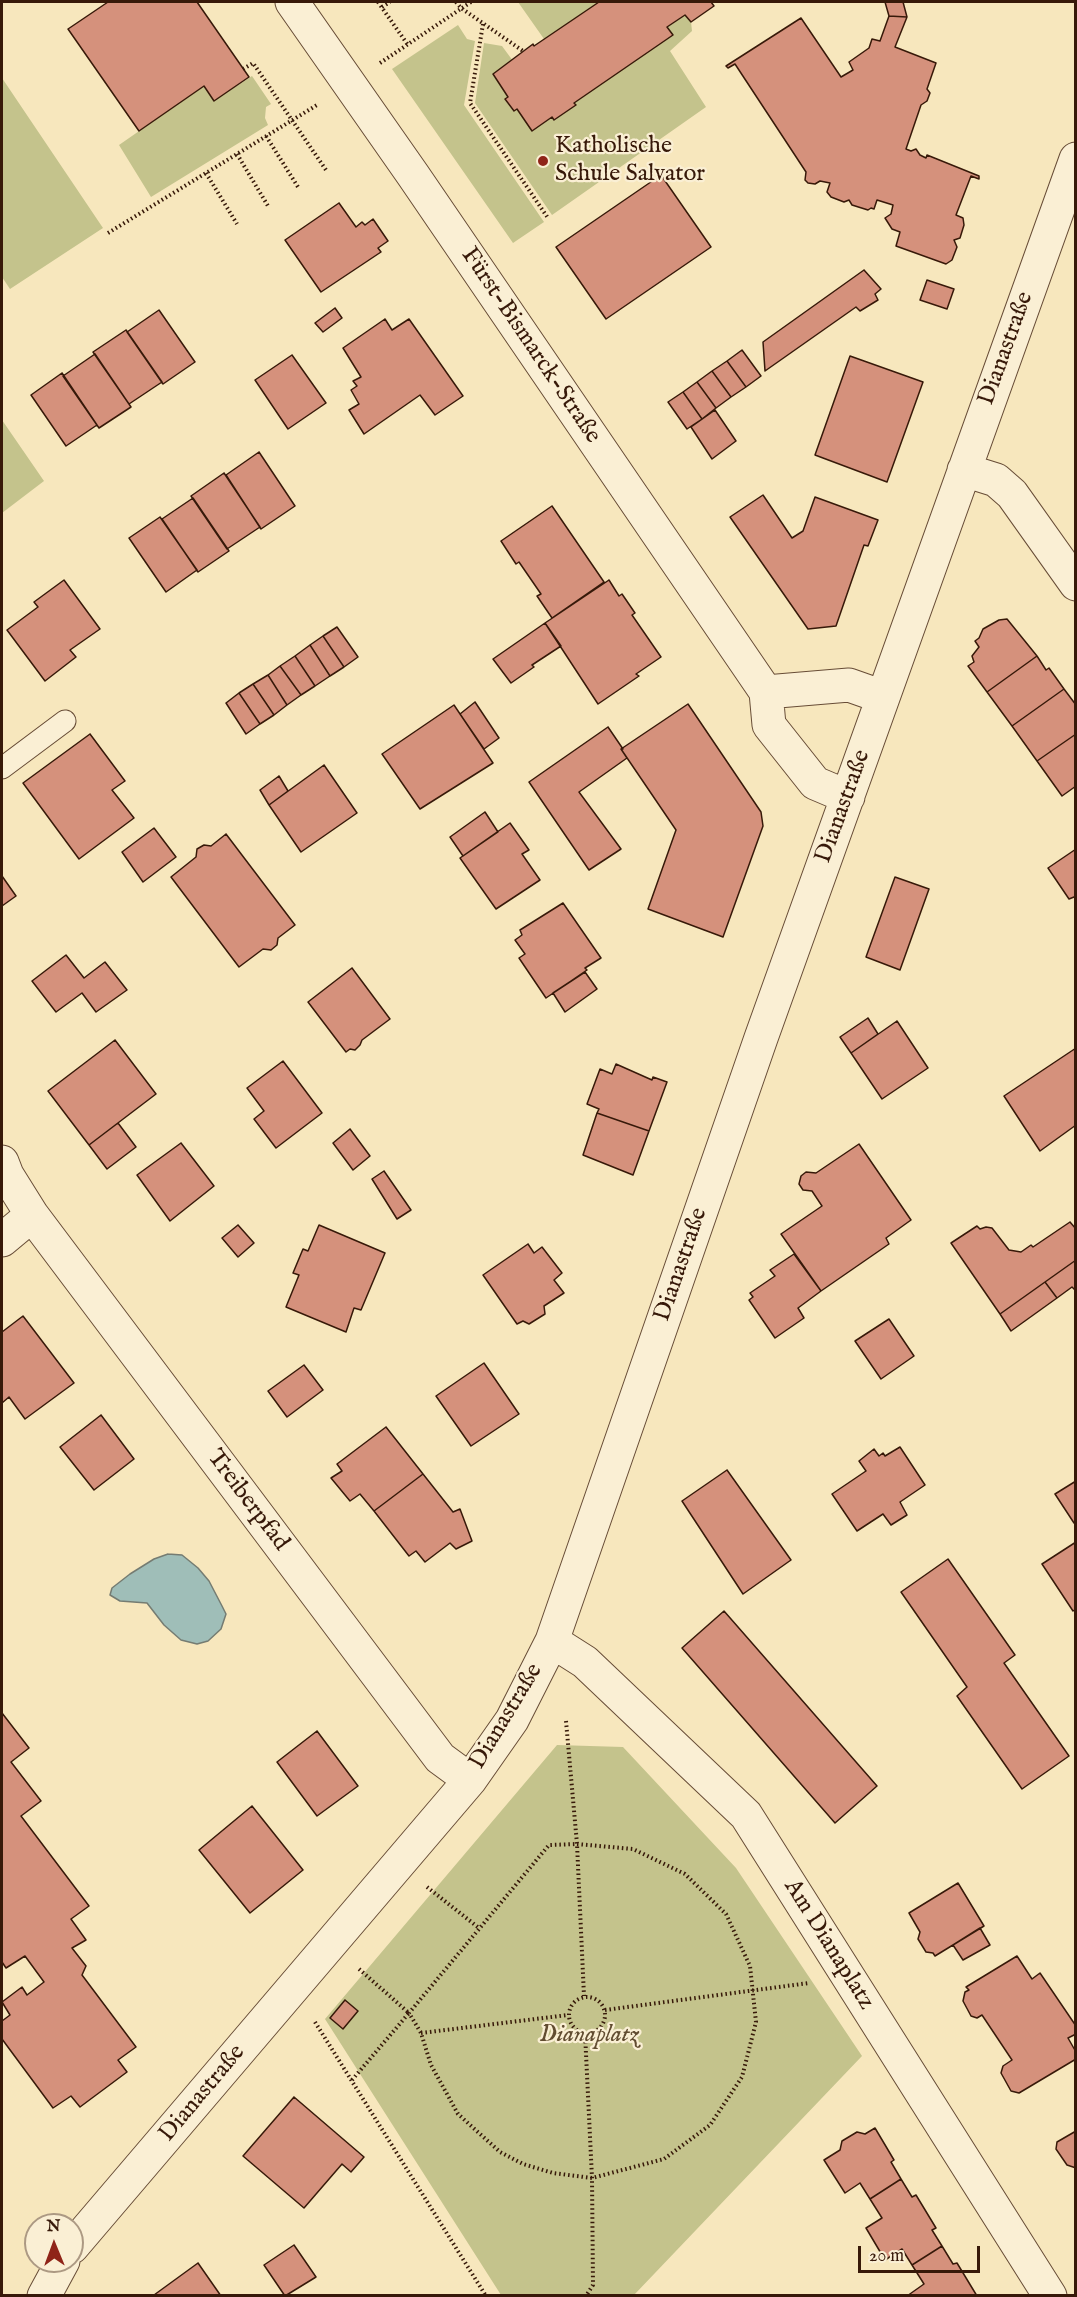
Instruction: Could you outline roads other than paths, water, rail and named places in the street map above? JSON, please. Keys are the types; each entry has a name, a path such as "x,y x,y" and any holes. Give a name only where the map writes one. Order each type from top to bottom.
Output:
{"street":[{"name":"Fürst-Bismarck-Straße","path":"292,2 766,692 769,725 815,783 848,797"},
{"name":"Dianastraße","path":"84,2233 470,1780 512,1720 552,1641 761,1038 1076,159"},
{"path":"964,470 996,480 1012,494 1076,584"},
{"path":"766,692 849,685 883,697"},
{"name":"Treiberpfad","path":"2,1162 7,1175 32,1215 440,1758 470,1780"},
{"path":"2,1240 32,1215"},
{"name":"Am Dianaplatz","path":"552,1641 585,1662 746,1815 1050,2295"},
{"path":"44,2295 56,2273"}],"lane":[{"path":"2,768 65,721"}],"water":[{"path":"168,1554 182,1555 198,1568 209,1581 226,1614 221,1629 208,1641 197,1644 181,1640 164,1625 147,1603 120,1601 110,1595 112,1588 130,1574 154,1559"}],"place":[{"name":"Katholische Schule Salvator","path":"543,161"}],"park label":[{"name":"Dianaplatz","path":"589,2036"}]}
